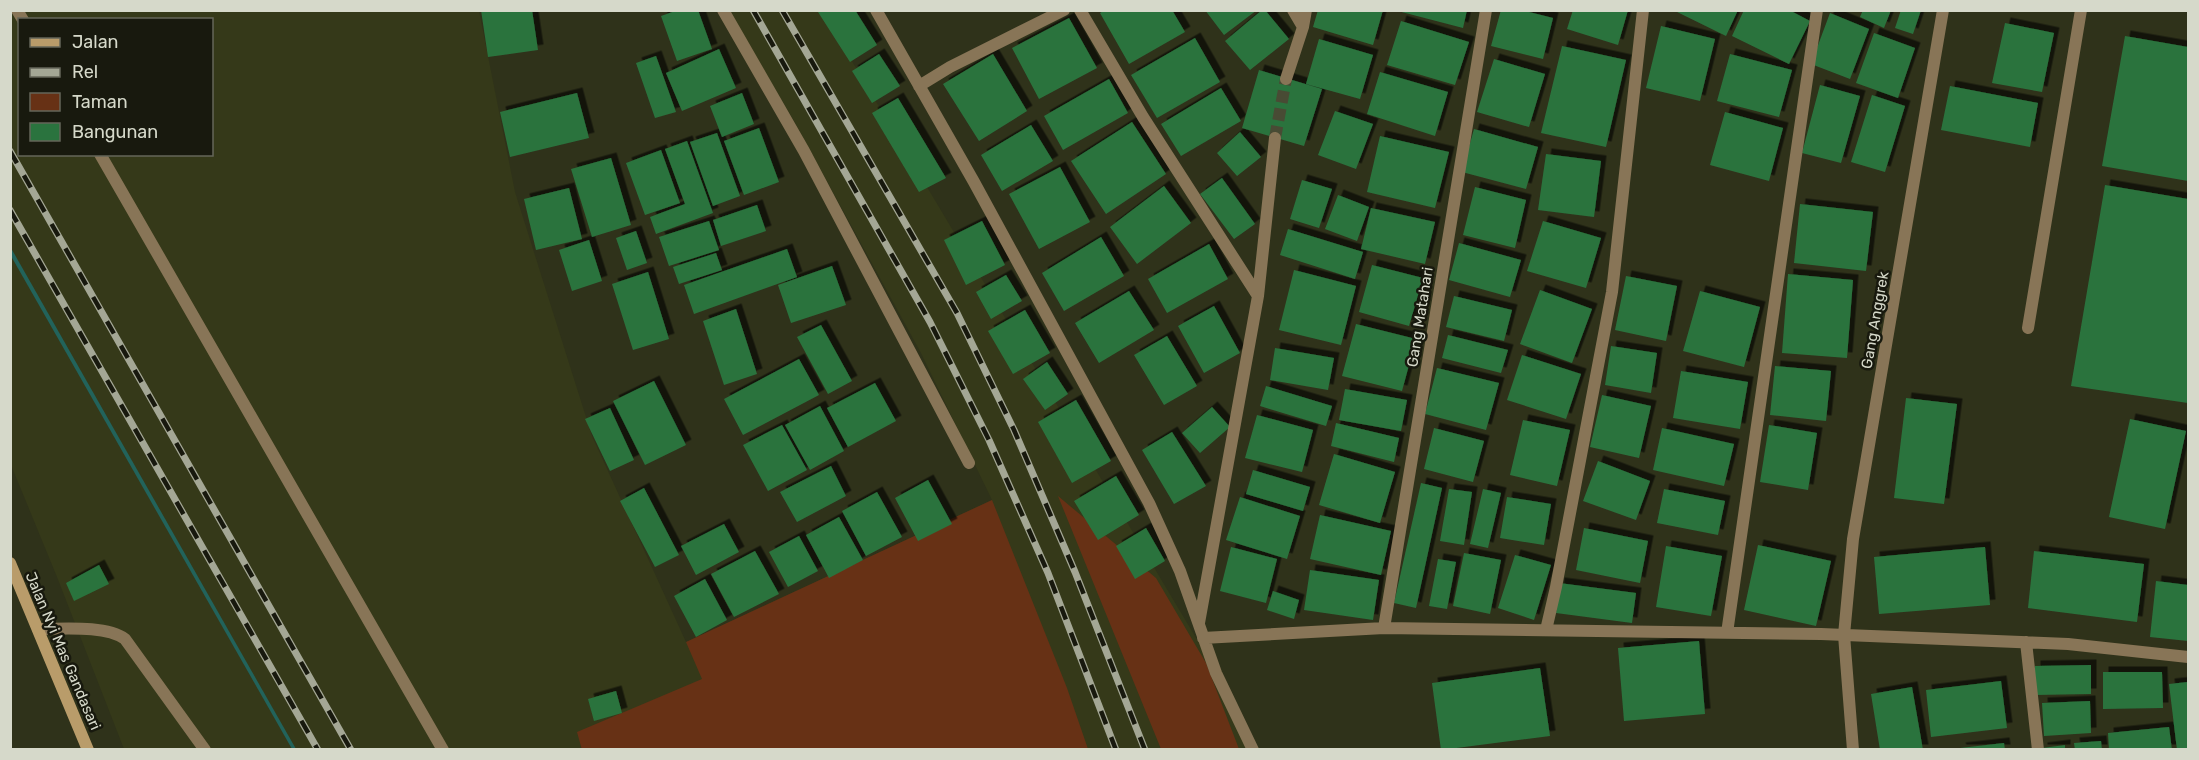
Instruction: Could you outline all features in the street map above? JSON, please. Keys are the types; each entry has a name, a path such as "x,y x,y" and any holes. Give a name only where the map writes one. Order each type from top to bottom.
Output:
{"main road":[{"name":"Jalan Nyi Mas Gandasari","path":"10,564 14,581 38,629 88,750"}],"street":[{"path":"723,10 804,151 969,463"},
{"path":"876,10 1149,503 1180,571 1216,673 1253,750"},
{"path":"919,86 950,67 1064,10"},
{"path":"1080,10 1143,117 1258,296"},
{"path":"1293,10 1303,27"},
{"path":"1286,79 1303,27 1306,10"},
{"name":"Gang Matahari","path":"1384,628 1486,10"},
{"path":"1546,630 1612,292 1643,10"},
{"path":"1727,633 1817,10"},
{"name":"Gang Anggrek","path":"1853,750 1844,635 1853,539 1943,10"},
{"path":"2028,328 2081,10"},
{"path":"1199,624 1258,296 1275,138"},
{"path":"101,156 443,750"},
{"path":"1203,638 1384,628 1844,635 2068,644 2188,657"},
{"path":"38,629 81,629 117,633 125,639 205,750"},
{"path":"2026,642 2038,750"}],"shaded area":[{"path":"10,11 479,11 515,192 592,436 686,642 992,500 921,353 794,121 729,11 822,11 1211,663 1254,749 124,749 11,465"}],"green space":[{"path":"1058,496 1156,578 1206,663 1239,749 1161,749"},
{"path":"992,500 1067,688 1088,749 582,750 577,732 702,679 686,642"}],"water":[{"path":"11,248 296,749 292,749 11,256"}],"building":[{"path":"481,10 532,10 538,50 488,57"},
{"path":"678,10 698,10 712,49 677,61 661,16"},
{"path":"821,10 855,10 877,45 850,62 818,12"},
{"path":"1105,10 1172,10 1185,32 1129,64 1100,13"},
{"path":"1205,10 1257,10 1224,35"},
{"path":"1262,10 1265,10 1289,39 1250,70 1225,41"},
{"path":"1318,10 1383,10 1373,45 1313,27"},
{"path":"1394,10 1467,10 1463,28"},
{"path":"1501,10 1521,10 1553,18 1543,59 1491,46"},
{"path":"1573,10 1628,10 1618,45 1567,29"},
{"path":"1673,10 1738,10 1726,36"},
{"path":"1744,10 1789,10 1810,21 1789,64 1732,36"},
{"path":"1863,10 1891,10 1884,28 1860,17"},
{"path":"1901,10 1921,10 1913,34 1895,28"},
{"path":"1830,13 1869,29 1850,79 1811,64"},
{"path":"1069,18 1097,68 1039,99 1012,48"},
{"path":"1401,21 1469,42 1455,85 1387,65"},
{"path":"2005,23 2054,33 2042,92 1992,83"},
{"path":"1661,26 1715,39 1700,101 1646,88"},
{"path":"1874,33 1915,48 1898,98 1856,83"},
{"path":"2125,36 2188,47 2188,181 2102,166"},
{"path":"1195,38 1220,82 1157,118 1131,75"},
{"path":"1319,39 1373,55 1360,99 1306,84"},
{"path":"1562,46 1626,60 1606,147 1541,133"},
{"path":"719,49 736,88 682,111 666,73"},
{"path":"879,54 900,86 872,103 852,71"},
{"path":"993,54 1027,111 979,141 943,84"},
{"path":"1730,54 1792,70 1779,117 1717,101"},
{"path":"656,56 676,112 655,118 636,63"},
{"path":"1494,59 1545,74 1529,127 1477,112"},
{"path":"1259,70 1322,89 1304,146 1242,128"},
{"path":"1380,72 1448,92 1435,136 1367,114"},
{"path":"1109,79 1128,113 1063,150 1044,116"},
{"path":"1820,85 1860,96 1841,163 1802,153"},
{"path":"1950,86 2038,103 2030,147 1941,130"},
{"path":"1221,88 1241,121 1181,156 1161,124"},
{"path":"577,93 589,138 510,157 500,112"},
{"path":"742,93 754,124 722,137 710,106"},
{"path":"1872,95 1905,106 1885,172 1851,162"},
{"path":"898,98 946,178 919,192 872,113"},
{"path":"1335,111 1373,124 1356,169 1318,155"},
{"path":"1725,112 1783,128 1769,181 1710,165"},
{"path":"1132,122 1166,174 1106,214 1071,161"},
{"path":"1031,125 1053,161 1002,191 981,155"},
{"path":"759,128 779,182 744,195 724,141"},
{"path":"1474,129 1538,147 1526,189 1462,172"},
{"path":"1240,132 1261,157 1237,176 1217,153"},
{"path":"717,133 740,196 713,206 690,142"},
{"path":"1380,136 1449,152 1435,208 1367,192"},
{"path":"687,141 713,213 656,234 650,217 685,204 665,149"},
{"path":"661,150 680,203 645,215 626,163"},
{"path":"1546,154 1601,161 1594,217 1538,210"},
{"path":"611,158 631,225 592,237 571,169"},
{"path":"1060,167 1090,222 1039,249 1009,194"},
{"path":"1222,178 1255,224 1234,239 1200,194"},
{"path":"1302,180 1332,189 1319,228 1290,219"},
{"path":"2105,185 2188,199 2188,403 2071,386"},
{"path":"1164,186 1191,223 1137,264 1110,227"},
{"path":"1475,187 1526,200 1515,248 1463,235"},
{"path":"569,188 582,239 536,250 524,199"},
{"path":"1338,195 1369,207 1357,241 1325,229"},
{"path":"1800,204 1873,212 1866,271 1794,263"},
{"path":"757,205 766,231 721,246 713,220"},
{"path":"1371,208 1435,222 1425,264 1361,249"},
{"path":"709,221 719,250 669,266 659,237"},
{"path":"982,221 1005,265 966,285 944,240"},
{"path":"1543,221 1601,238 1586,288 1527,271"},
{"path":"1288,229 1363,252 1355,279 1280,255"},
{"path":"636,231 647,263 627,270 616,238"},
{"path":"1101,237 1124,276 1064,311 1042,273"},
{"path":"589,240 602,281 572,291 559,250"},
{"path":"1459,243 1521,260 1510,297 1449,280"},
{"path":"1209,244 1228,279 1167,313 1148,279"},
{"path":"787,249 797,277 694,314 684,285"},
{"path":"716,253 722,270 679,284 673,267"},
{"path":"1372,265 1423,278 1409,326 1359,312"},
{"path":"832,266 846,305 791,323 778,285"},
{"path":"1294,270 1356,286 1341,345 1279,330"},
{"path":"648,272 669,339 633,350 612,284"},
{"path":"1788,274 1853,280 1847,358 1782,353"},
{"path":"1006,275 1022,301 991,319 976,292"},
{"path":"1626,276 1677,286 1666,341 1615,330"},
{"path":"1540,290 1592,309 1572,363 1520,344"},
{"path":"1129,291 1154,330 1099,363 1075,323"},
{"path":"1700,291 1760,307 1744,367 1683,351"},
{"path":"1454,296 1512,310 1504,341 1446,327"},
{"path":"1214,306 1240,353 1204,373 1178,326"},
{"path":"736,309 757,374 724,385 703,321"},
{"path":"1025,310 1050,353 1013,374 988,331"},
{"path":"1356,324 1416,339 1402,391 1342,376"},
{"path":"821,325 852,381 828,394 797,337"},
{"path":"1448,335 1508,350 1501,373 1442,358"},
{"path":"1167,336 1197,386 1164,405 1134,355"},
{"path":"1611,346 1657,353 1651,393 1605,385"},
{"path":"1275,348 1334,358 1328,390 1270,380"},
{"path":"1522,355 1581,374 1566,419 1507,400"},
{"path":"799,359 819,395 743,435 724,399"},
{"path":"1047,362 1068,394 1045,410 1023,379"},
{"path":"1775,366 1831,371 1826,421 1770,415"},
{"path":"1437,368 1499,383 1486,430 1425,414"},
{"path":"1681,371 1748,382 1740,429 1673,418"},
{"path":"654,381 686,445 645,465 613,401"},
{"path":"875,383 896,421 848,447 827,408"},
{"path":"1266,386 1332,406 1326,426 1260,406"},
{"path":"1345,389 1407,400 1401,431 1339,420"},
{"path":"1602,395 1651,406 1639,458 1590,447"},
{"path":"1906,398 1957,404 1944,504 1894,498"},
{"path":"1076,400 1111,461 1072,483 1038,422"},
{"path":"820,406 844,451 810,470 785,425"},
{"path":"1212,407 1230,427 1200,453 1182,433"},
{"path":"610,408 634,460 610,471 585,419"},
{"path":"1257,415 1313,430 1302,472 1245,458"},
{"path":"2130,419 2186,431 2165,529 2109,517"},
{"path":"1523,420 1570,430 1557,486 1510,475"},
{"path":"1336,423 1399,438 1394,462 1331,446"},
{"path":"782,425 807,470 768,491 743,445"},
{"path":"1769,425 1817,433 1808,490 1760,482"},
{"path":"1434,428 1484,441 1473,482 1424,469"},
{"path":"1662,428 1734,444 1724,486 1653,470"},
{"path":"1172,432 1206,486 1174,504 1142,450"},
{"path":"1334,454 1395,472 1380,523 1319,505"},
{"path":"1598,461 1650,481 1636,520 1583,501"},
{"path":"831,466 846,496 797,522 780,492"},
{"path":"1253,470 1310,487 1303,511 1246,494"},
{"path":"1116,476 1139,515 1098,540 1074,501"},
{"path":"928,480 952,524 918,541 895,498"},
{"path":"1421,483 1442,488 1416,608 1394,603"},
{"path":"644,488 679,555 655,567 620,501"},
{"path":"1449,489 1472,492 1464,545 1440,541"},
{"path":"1483,489 1501,493 1488,548 1470,544"},
{"path":"1664,489 1725,501 1718,535 1657,523"},
{"path":"877,492 902,537 866,556 842,511"},
{"path":"1240,497 1300,516 1287,559 1226,540"},
{"path":"1507,497 1551,504 1544,545 1500,538"},
{"path":"1320,515 1391,531 1381,575 1310,559"},
{"path":"839,517 863,560 829,578 806,535"},
{"path":"724,524 739,552 696,575 681,546"},
{"path":"1146,528 1165,561 1135,579 1116,546"},
{"path":"1584,528 1648,541 1640,583 1576,570"},
{"path":"799,536 818,571 788,587 769,552"},
{"path":"1758,545 1831,561 1816,626 1744,610"},
{"path":"1666,546 1722,556 1711,616 1656,607"},
{"path":"1231,547 1277,559 1266,603 1220,591"},
{"path":"1985,547 1990,605 1879,614 1874,557"},
{"path":"755,551 779,594 734,617 711,574"},
{"path":"2034,551 2144,564 2137,622 2028,608"},
{"path":"1464,553 1501,560 1490,614 1453,606"},
{"path":"1515,555 1551,565 1534,620 1498,608"},
{"path":"1438,559 1456,562 1447,609 1429,606"},
{"path":"99,565 109,584 74,601 66,583"},
{"path":"1310,570 1379,580 1373,620 1304,610"},
{"path":"705,579 727,620 696,637 674,596"},
{"path":"2156,581 2188,585 2188,641 2150,637"},
{"path":"1559,583 1636,593 1632,623 1556,613"},
{"path":"1273,591 1299,600 1294,619 1267,610"},
{"path":"1699,641 1705,714 1624,721 1618,648"},
{"path":"2091,665 2091,694 2035,695 2035,666"},
{"path":"1540,668 1550,736 1441,750 1432,683"},
{"path":"2103,672 2162,672 2163,708 2103,709"},
{"path":"2001,681 2007,728 1931,737 1926,690"},
{"path":"2188,682 2188,750 2177,750 2169,684"},
{"path":"1912,687 1923,750 1880,750 1871,694"},
{"path":"616,691 622,713 594,721 588,699"},
{"path":"2090,701 2091,733 2044,736 2042,703"},
{"path":"2169,727 2172,750 2109,750 2108,733"},
{"path":"2101,741 2102,750 2075,750 2074,743"},
{"path":"2004,743 2005,750 1961,750 1960,748"},
{"path":"2065,745 2065,750 2042,750 2042,748"}],"tunnel":[{"path":"1275,138 1286,79"}],"railway":[{"path":"753,10 930,322 989,440 1048,573 1116,750"},
{"path":"782,10 957,313 1014,430 1075,572 1145,750"},
{"path":"10,151 351,750"},
{"path":"10,210 318,750"}]}
